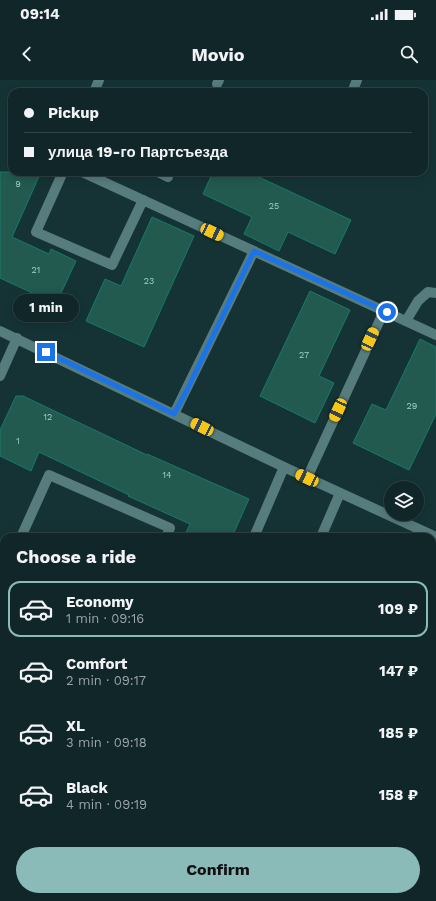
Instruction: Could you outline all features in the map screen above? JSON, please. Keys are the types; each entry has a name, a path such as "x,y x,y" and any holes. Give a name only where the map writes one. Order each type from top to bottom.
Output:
{"street":[{"path":"61,176 36,232 112,265 143,200"},
{"path":"91,176 436,335"},
{"path":"174,414 254,251"},
{"path":"406,321 418,301 428,292 436,294"},
{"path":"307,478 384,310"},
{"path":"0,331 307,478 427,533"},
{"path":"0,376 17,338"},
{"path":"256,533 284,467"},
{"path":"23,533 49,475 170,528 168,533"},
{"path":"323,533 340,493"}],"building":[{"path":"0,172 8,172 8,176 39,176 12,237 49,254 51,249 76,261 56,304 0,278"},
{"path":"211,176 257,176 351,220 335,254 288,232 279,251 244,234 252,217 203,194"},
{"path":"152,217 194,236 144,347 86,321 105,279 121,286"},
{"path":"310,291 350,310 319,376 334,383 315,423 260,396"},
{"path":"420,339 436,347 436,414 409,470 353,443 372,404 386,410"},
{"path":"16,396 23,396 147,455 249,499 234,533 186,533 190,524 128,496 129,495 39,452 31,471 0,456 0,430"}],"route":[{"path":"46,352 174,414 254,251 387,312"}]}
